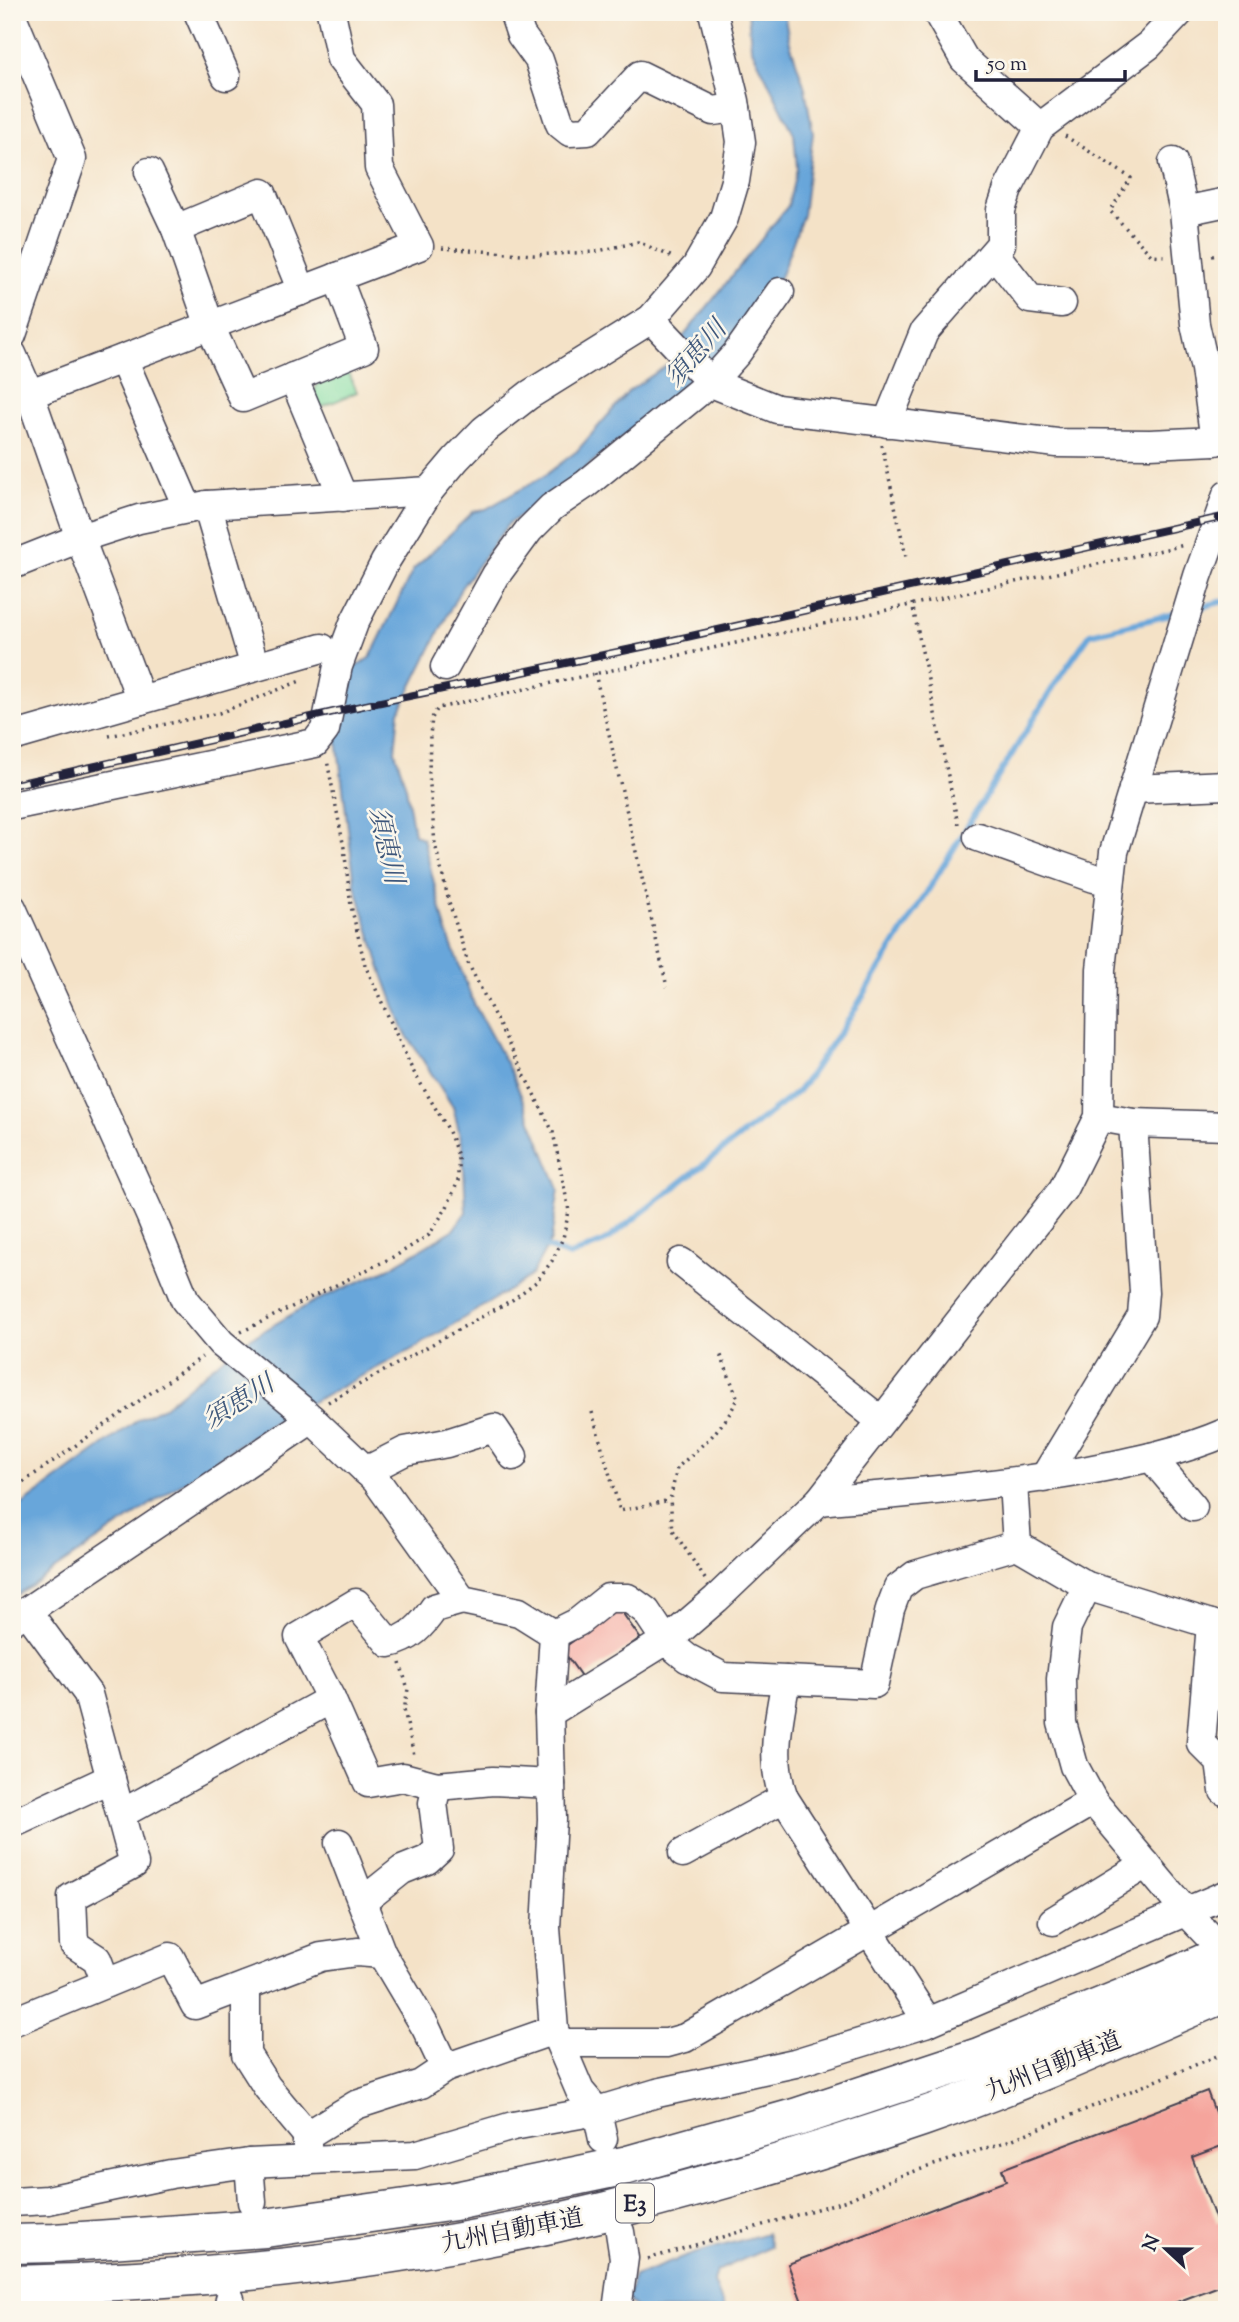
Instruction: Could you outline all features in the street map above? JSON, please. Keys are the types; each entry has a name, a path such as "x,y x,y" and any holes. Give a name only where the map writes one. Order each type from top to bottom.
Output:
{"highway":[{"name":"九州自動車道","path":"12,2244 265,2228 455,2202 628,2165 798,2116 979,2057 1155,1985 1217,1943"},
{"name":"九州自動車道","path":"12,2285 154,2280 332,2261 506,2232 607,2211 804,2156 926,2115 1079,2056 1227,1992"}],"street":[{"path":"198,12 226,76"},
{"path":"21,398 419,246 379,168 376,104 341,59 331,12"},
{"path":"12,806 315,743 325,730 330,657 354,623 385,562 429,491 484,430 529,395 655,324 696,268 724,218 735,181 741,142 736,108 713,12"},
{"path":"937,12 964,59 1040,127"},
{"path":"882,423 924,332 1001,244 1001,210 1008,189 1040,127 1149,45 1180,12"},
{"path":"514,14 522,35 539,60 560,124 570,132 588,131 640,75 713,111 736,108"},
{"path":"12,16 72,159 20,288 12,335"},
{"path":"655,324 708,378 777,410 1057,443 1221,440 1195,324 1184,211 1173,162"},
{"path":"149,172 176,229 210,326 243,398 365,348 337,277"},
{"path":"176,229 262,193 302,290"},
{"path":"1184,211 1227,202"},
{"path":"994,253 1030,299 1062,303"},
{"path":"445,667 496,575 529,530 552,507 596,475 708,378 763,318 780,292"},
{"path":"12,354 21,398 80,538 141,700"},
{"path":"123,359 197,507 255,667"},
{"path":"293,377 343,497"},
{"path":"12,565 80,538 139,519 197,507 429,491"},
{"path":"549,1713 666,1641 716,1599 819,1501 1063,1189 1099,1117 1101,969 1114,852 1227,495"},
{"path":"12,737 255,667 330,657"},
{"path":"1133,789 1227,785"},
{"path":"978,836 1110,881"},
{"path":"12,908 151,1217 185,1300 221,1343 307,1415 376,1480 462,1600"},
{"path":"1099,1117 1133,1123 1227,1126"},
{"path":"1044,1478 1142,1316 1144,1293 1133,1123"},
{"path":"681,1262 880,1420"},
{"path":"106,1983 97,1959 74,1944 72,1897 134,1864 88,1694 20,1616 307,1415"},
{"path":"366,1471 405,1451 447,1443 495,1428 513,1456"},
{"path":"819,1501 1044,1478 1151,1457 1227,1432"},
{"path":"1151,1457 1193,1507"},
{"path":"1013,1483 1017,1545"},
{"path":"554,1634 578,1622 608,1598 628,1598 646,1611 666,1641 687,1658 723,1677 874,1684 890,1609 898,1588 915,1575 1017,1545 1087,1586 1219,1626 1215,1706 1201,1743 1220,1762 1224,1791"},
{"path":"1087,1586 1067,1627 1061,1679 1062,1723 1074,1766 1093,1801 1185,1911 1217,1943"},
{"path":"551,1784 493,1781 427,1783 403,1777 369,1783 299,1637 355,1603 389,1643 393,1643 408,1637 424,1624 434,1608 462,1600 519,1612 554,1634"},
{"path":"554,1634 549,1713 550,1880 546,1928 557,2037 580,2091 597,2111 603,2139"},
{"path":"786,1680 775,1752 778,1782 784,1798 928,2022"},
{"path":"121,1814 331,1699"},
{"path":"12,1824 111,1778"},
{"path":"362,1902 402,1870 427,1860 439,1849 433,1803 427,1783"},
{"path":"683,1853 784,1798"},
{"path":"307,2148 356,2105 421,2084 445,2068 557,2037 667,2043 685,2038 1093,1801"},
{"path":"339,1843 382,1954 426,2028 445,2068"},
{"path":"1053,1921 1146,1864"},
{"path":"12,2202 48,2200 171,2175 249,2163 307,2148 415,2155 513,2126 597,2111 657,2093 795,2063 928,2022 1227,1894"},
{"path":"12,2022 170,1957 195,2006 321,1957 357,1952 382,1954"},
{"path":"246,1986 246,2054 307,2148"},
{"path":"249,2163 253,2202"},
{"path":"617,2310 624,2258 620,2232"}],"path":[{"path":"1040,127 1063,135 1131,178 1110,211 1152,255 1190,258"},
{"path":"419,246 534,255 594,252 638,242 696,268"},
{"path":"882,423 906,557"},
{"path":"307,1415 512,1300 536,1282 552,1261 563,1238 569,1211 553,1132 468,963 449,902 435,844 429,774 432,718 438,708 1198,542 1213,534"},
{"path":"912,603 959,828 978,836"},
{"path":"595,673 667,987"},
{"path":"12,1490 221,1343 397,1255 429,1235 447,1207 458,1181 458,1156 448,1129 412,1069 365,965 351,906 344,848 328,761 315,743"},
{"path":"716,1599 673,1530 670,1500 677,1468 712,1436 738,1399 720,1353"},
{"path":"592,1412 621,1511 670,1500"},
{"path":"393,1643 408,1689 404,1710 427,1783"},
{"path":"623,2267 847,2200 897,2177 1008,2141 1227,2052"}],"green space":[{"path":"346,367 357,392 320,408 313,394 319,380"}],"water":[{"name":"須恵川","path":"748,12 784,12 789,40 805,88 813,133 803,215 781,275 747,328 706,368 548,499 509,523 461,588 399,712 395,751 406,787 414,834 423,839 446,930 474,1004 513,1076 559,1189 551,1240 532,1274 516,1286 413,1349 268,1425 12,1598 12,1512 139,1419 164,1407 236,1347 313,1302 388,1269 453,1230 466,1212 463,1147 453,1107 404,1031 355,885 335,723 347,672 370,658 413,570 473,512 486,509 544,476 577,451 629,391 676,359 679,342 788,206 797,168 794,134 751,47"},
{"path":"767,2233 771,2247 717,2271 714,2282 725,2310 637,2310 627,2299 634,2276 693,2254"}],"building":[{"path":"619,1608 640,1638 583,1679 562,1649"},
{"path":"1207,2091 1227,2144 1192,2157 1217,2223 1227,2219 1227,2283 1156,2310 805,2310 788,2264 1006,2181 1002,2169"}],"waterway":[{"path":"1198,608 1227,600"},
{"path":"539,1244 569,1256 604,1242 797,1092 842,1030 1057,681 1090,634 1178,613"}],"railway":[{"path":"12,785 1227,516"}]}
